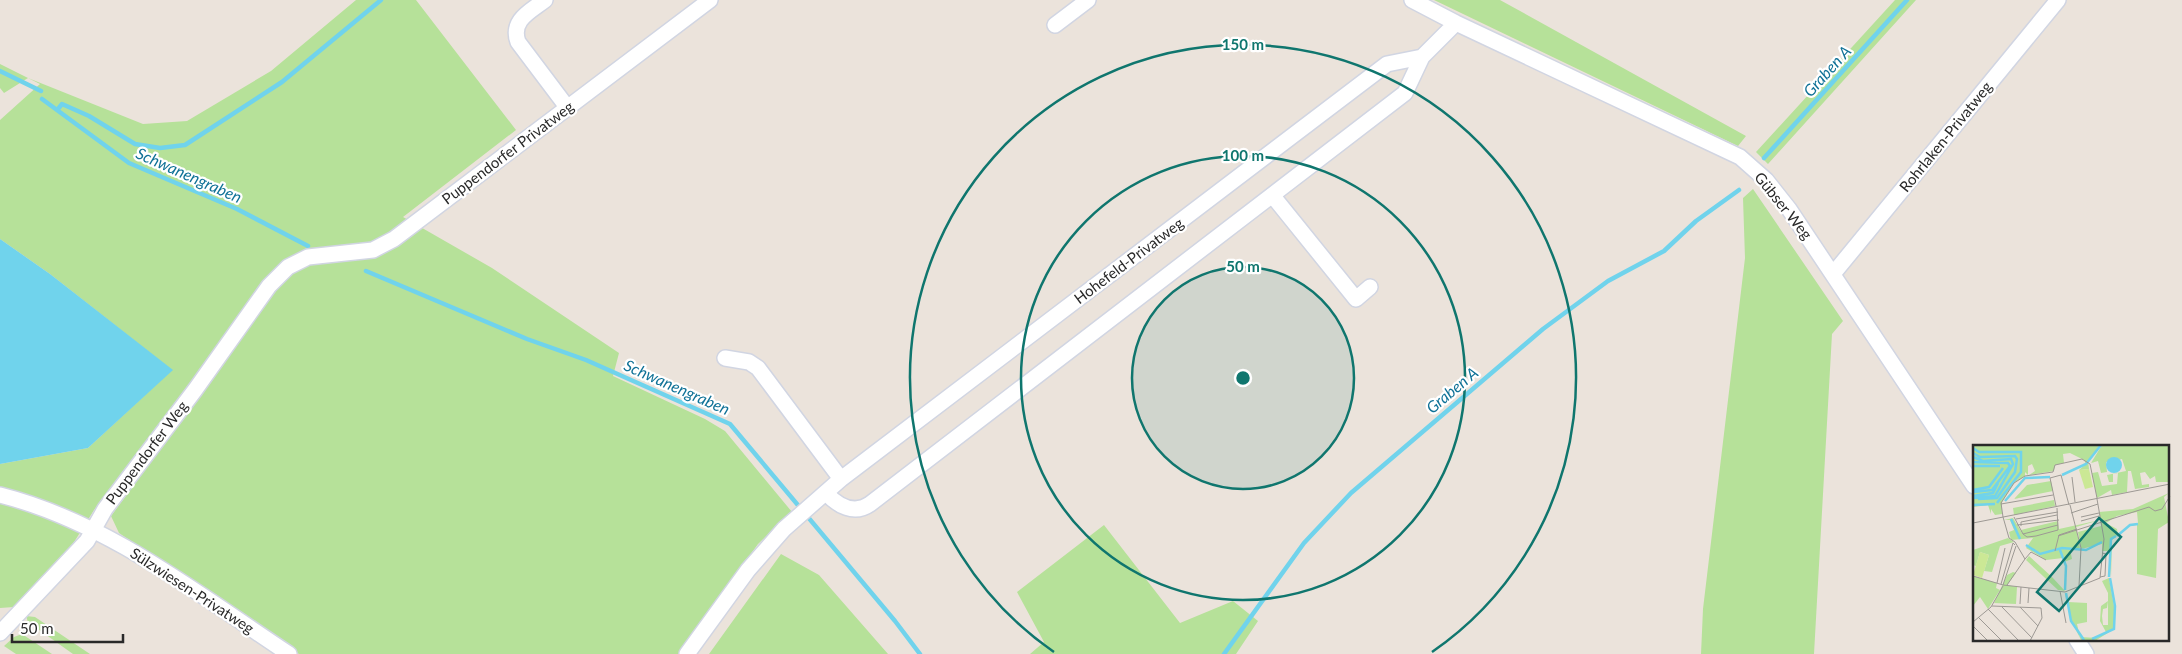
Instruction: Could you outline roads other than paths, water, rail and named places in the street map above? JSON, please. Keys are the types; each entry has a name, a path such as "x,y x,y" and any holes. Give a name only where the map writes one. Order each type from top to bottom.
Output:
{"street":[{"path":"545,0 520,20 516,28 516,34 518,42 568,107"},
{"name":"Puppendorfer Privatweg","path":"288,267 308,257 364,252 383,246 710,0"},
{"path":"1056,25 1088,0"},
{"name":"Gübser Weg","path":"1412,0 1456,23 1740,157 1766,180 1789,209 1973,484"},
{"name":"Rohrlaken-Privatweg","path":"1833,274 2058,0"},
{"path":"821,497 849,509 860,510 870,504 1405,93 1422,57 1456,23"},
{"name":"Hohefeld-Privatweg","path":"687,654 748,570 795,519 841,479 1387,64 1422,57"},
{"path":"1272,195 1356,299 1370,287"},
{"name":"Puppendorfer Weg","path":"0,633 79,551 105,509 195,390 269,286 288,267"},
{"path":"725,358 749,362 758,368 841,479"},
{"name":"Sülzwiesen-Privatweg","path":"0,496 30,503 113,539 289,654"},
{"path":"2078,642 2086,654"}],"water":[{"path":"0,239 50,274 173,370 88,448 0,464"}],"waterway":[{"path":"58,109 62,104 89,116 135,144 160,148 185,145 282,82 381,0"},
{"name":"Graben A","path":"1764,158 1907,0"},
{"name":"Schwanengraben","path":"0,71 41,91"},
{"name":"Schwanengraben","path":"42,99 129,163 237,209 308,246"},
{"name":"Graben A","path":"1224,654 1304,543 1351,493 1543,329 1608,281 1664,251 1696,221 1739,190"},
{"name":"Schwanengraben","path":"366,271 527,339 586,360 730,424 895,621 920,654"}]}
